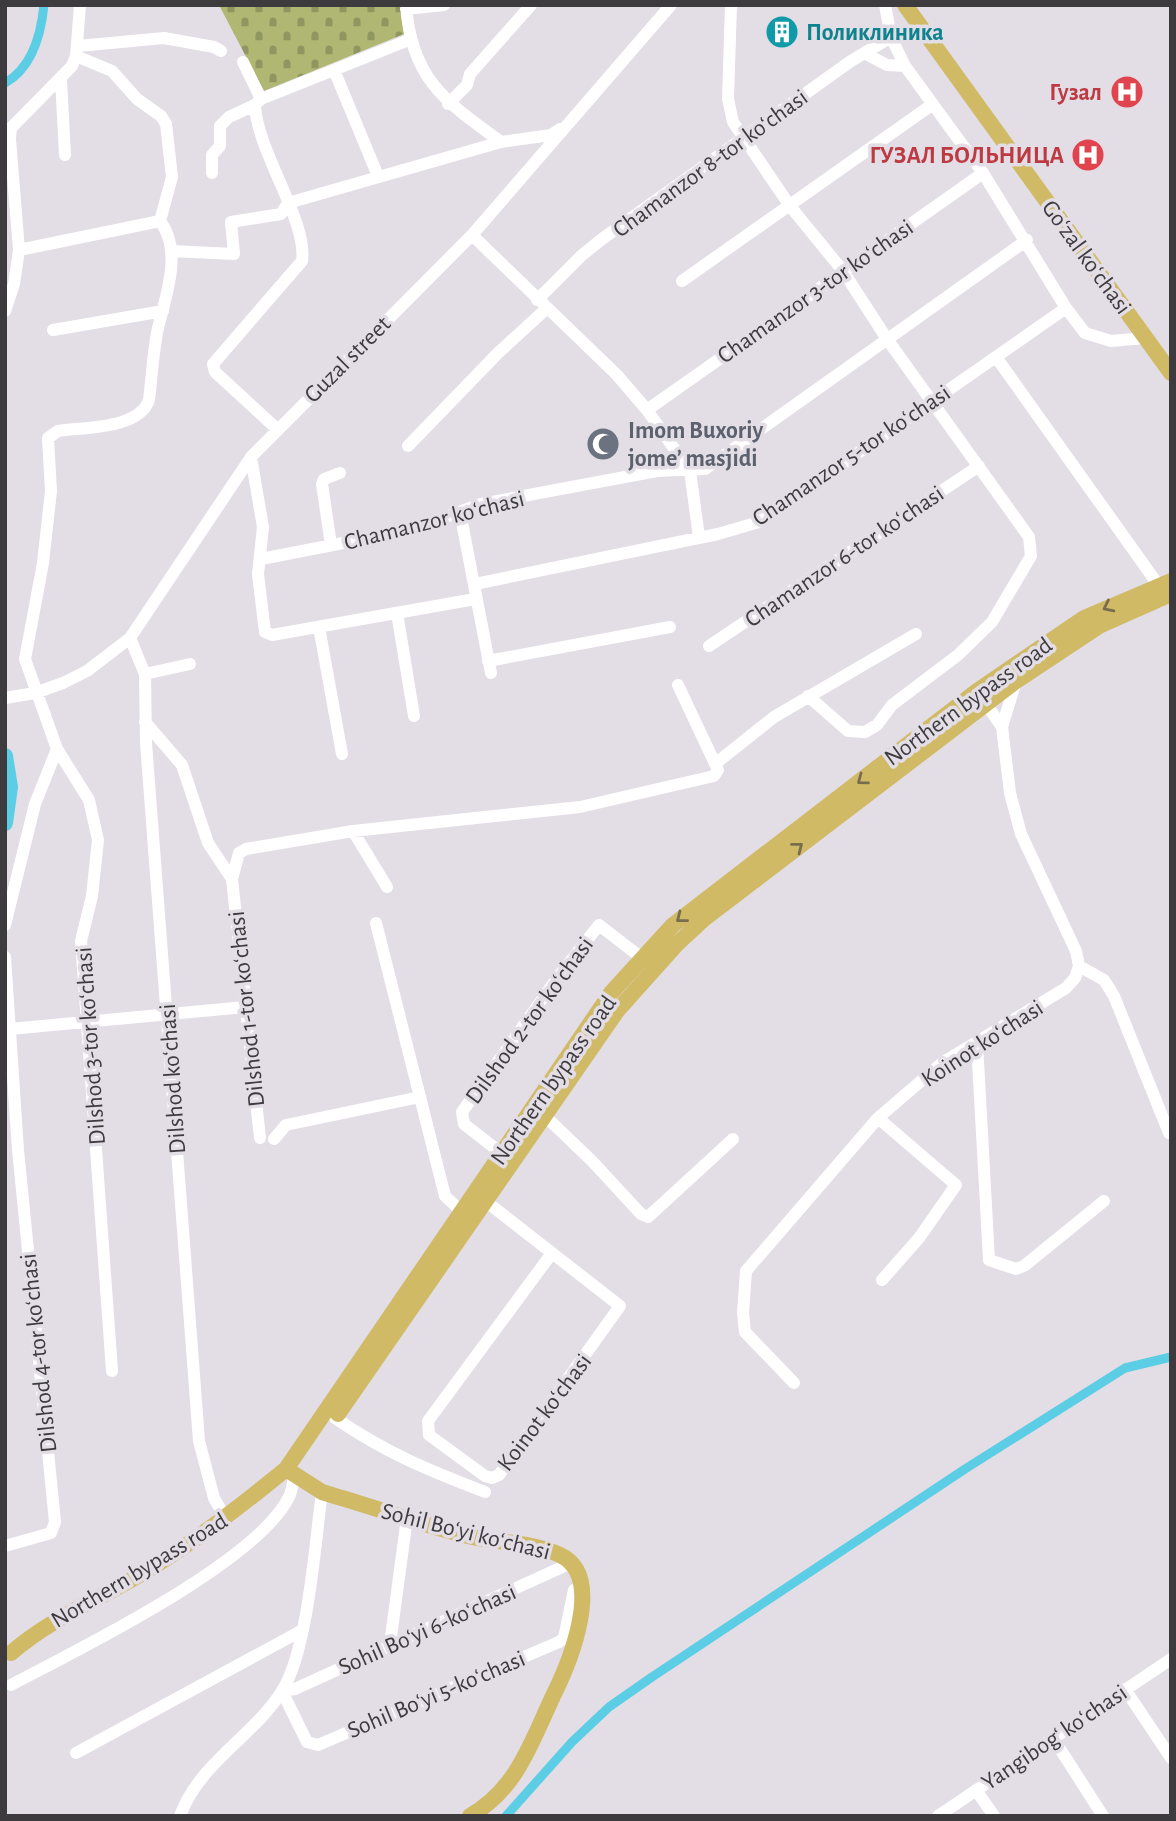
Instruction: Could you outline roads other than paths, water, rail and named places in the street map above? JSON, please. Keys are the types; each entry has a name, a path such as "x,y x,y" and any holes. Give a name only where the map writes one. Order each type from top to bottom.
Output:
{"main road":[{"name":"Goʻzal koʻchasi","path":"905,5 1171,373"},
{"name":"Northern bypass road","path":"982,697 1016,681 1099,626 1167,587"},
{"name":"Northern bypass road","path":"8,1655 32,1635 147,1570 226,1519 290,1472 463,1212 481,1198 501,1153 611,993 673,925 756,870 1084,618 1167,587"},
{"name":"Northern bypass road","path":"8,1655 65,1628 167,1569 230,1527 290,1472 335,1418 481,1198 545,1116 633,990 756,870"},
{"name":"Sohil Boʻyi koʻchasi","path":"290,1472 322,1492 474,1537 546,1550 563,1556 571,1563 583,1585"},
{"path":"470,1816 507,1788 531,1744 559,1685 583,1605 583,1585"}],"street":[{"path":"5,311 17,272 19,250 9,139 11,128 61,80 77,51 80,5"},
{"path":"444,5 406,7 409,40 433,85 448,104 501,142"},
{"path":"448,104 467,85 470,74 531,5"},
{"name":"Guzal street","path":"5,698 35,693 87,671 130,638 251,457 472,235 671,5"},
{"path":"731,5 728,100 733,122 790,206 843,271 887,339 933,399 1029,537 1032,547 1027,565 992,622 958,656 892,705 877,725 864,732 855,732 840,726 808,696"},
{"path":"885,5 891,37 905,66 983,173 1027,240 1066,308 1085,332 1096,337 1111,341 1146,338"},
{"name":"Chamanzor 8-tor koʻchasi","path":"408,446 498,353 581,256 864,52 891,37"},
{"path":"77,51 164,38 214,47 220,51"},
{"path":"212,173 212,155 220,146 220,126 229,117 258,102 409,40"},
{"path":"77,51 112,71 137,99 161,116 166,124 172,177 160,221"},
{"path":"864,52 887,65 905,66"},
{"path":"243,62 258,102 265,149 288,203 302,261 213,364 215,372 277,429"},
{"path":"334,70 378,176"},
{"path":"61,80 65,155"},
{"path":"682,281 933,104"},
{"path":"171,251 233,254 236,251 230,232 231,222 281,214 288,203 501,142 551,135 568,124"},
{"name":"Chamanzor 3-tor koʻchasi","path":"648,410 983,173"},
{"path":"19,250 160,221"},
{"path":"53,330 163,311 171,272 171,251 166,228 160,221"},
{"path":"472,235 617,375 648,410 690,471 699,537"},
{"name":"Chamanzor koʻchasi","path":"261,559 411,530 481,504 657,471 705,468 1027,240"},
{"name":"Chamanzor 5-tor koʻchasi","path":"475,584 742,529 775,513 933,399 1066,308"},
{"name":"Dilshod 3-tor koʻchasi","path":"112,1371 81,941 92,896 97,840 89,800 57,749 25,659 43,563 51,491 48,438 58,431 127,420 147,407 163,311"},
{"path":"996,357 1167,587"},
{"path":"251,457 263,527 258,574 265,632 272,635 475,599"},
{"name":"Chamanzor 6-tor koʻchasi","path":"709,646 979,466"},
{"path":"331,545 322,484 324,479 340,473"},
{"path":"460,512 490,667 670,626"},
{"path":"397,613 414,716"},
{"path":"319,627 342,754"},
{"path":"715,764 774,717 916,635"},
{"name":"Dilshod koʻchasi","path":"130,638 145,674 145,722 199,1441 214,1498 226,1519"},
{"path":"145,674 190,664"},
{"path":"1016,681 1002,727 1010,793 1021,834 1076,951 1079,966 1104,980 1114,996 1169,1133"},
{"path":"232,879 236,858 246,849 354,831 580,807 714,776 718,773 715,764 678,685"},
{"path":"982,697 1002,727"},
{"path":"145,722 182,765 208,843 232,879"},
{"path":"5,926 36,804 57,749"},
{"path":"354,831 387,887"},
{"name":"Dilshod 1-tor koʻchasi","path":"232,879 260,1138"},
{"path":"376,923 445,1196 463,1212"},
{"name":"Dilshod 2-tor koʻchasi","path":"501,1153 464,1124 463,1112 558,976 599,925 643,959"},
{"name":"Dilshod 4-tor koʻchasi","path":"5,957 18,1150 55,1522 51,1533 5,1546"},
{"name":"Koinot koʻchasi","path":"794,1383 745,1332 743,1313 746,1271 878,1118 942,1063 1066,988 1076,978 1079,966"},
{"path":"10,1029 245,1007"},
{"path":"977,1043 989,1260 1016,1269 1024,1266 1104,1201"},
{"path":"274,1139 286,1125 420,1097"},
{"path":"545,1116 641,1214 648,1217 733,1139"},
{"path":"878,1118 956,1185 919,1238 882,1280"},
{"name":"Koinot koʻchasi","path":"481,1198 616,1302 620,1306 499,1475 492,1478 485,1476 429,1435 428,1422 552,1253"},
{"path":"335,1418 408,1463 485,1492"},
{"path":"11,1685 172,1597 235,1553 272,1521 290,1496 290,1472"},
{"path":"180,1816 213,1764 282,1691 295,1659 301,1631 322,1492"},
{"path":"390,1644 407,1518"},
{"name":"Sohil Boʻyi 6-koʻchasi","path":"282,1691 295,1689 571,1563"},
{"name":"Sohil Boʻyi 5-koʻchasi","path":"282,1691 307,1742 318,1745 562,1640 575,1590 583,1585"},
{"path":"76,1753 301,1631"},
{"name":"Yangibogʻ koʻchasi","path":"937,1816 1171,1659"},
{"path":"1125,1689 1171,1758"},
{"path":"1053,1738 1103,1816"},
{"path":"976,1790 994,1816"}],"waterway":[{"path":"5,83 22,69 34,50 44,5"},
{"path":"5,756 10,787 5,823"},
{"path":"506,1816 572,1742 609,1707 652,1677 965,1469 1125,1368 1171,1357"}],"place":[{"name":"Поликлиника","path":"782,32"},
{"name":"Гузал","path":"1127,92"},
{"name":"ГУЗАЛ БОЛЬНИЦА","path":"1088,155"},
{"name":"Imom Buxoriy jome’ masjidi","path":"603,444"}]}
